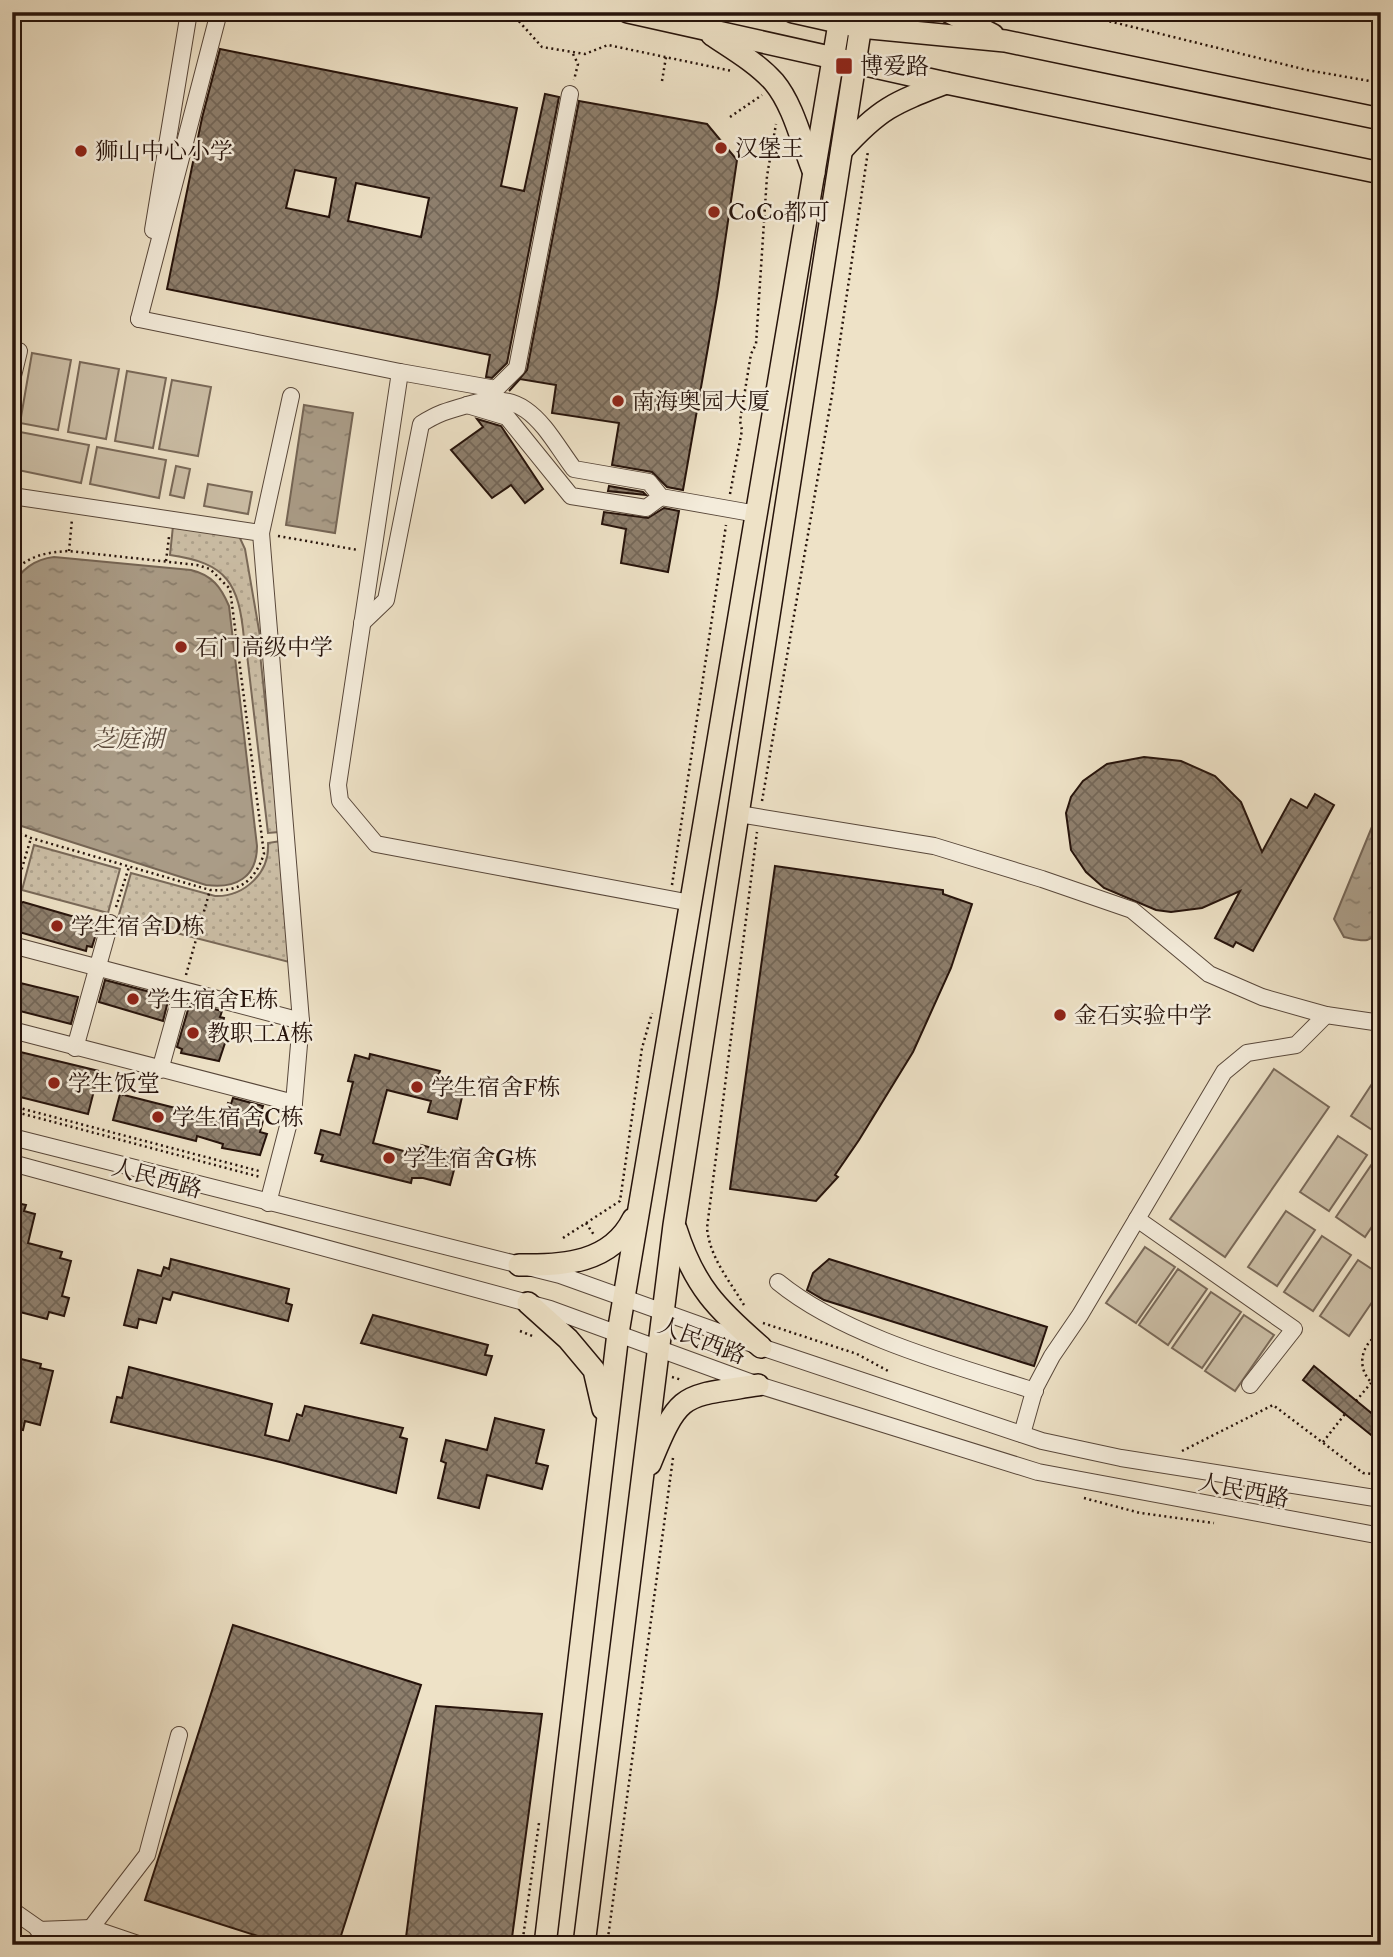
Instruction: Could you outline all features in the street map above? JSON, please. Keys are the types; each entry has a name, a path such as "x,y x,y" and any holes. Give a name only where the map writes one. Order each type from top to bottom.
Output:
{"main road":[{"path":"628,12 946,83 1381,173"},
{"path":"793,12 1005,41 1381,119"},
{"path":"949,12 1005,41"},
{"path":"545,1945 623,1298 834,57 851,19"},
{"path":"584,1945 657,1347 842,150 855,61 851,19"},
{"path":"702,28 752,62 773,82 784,98 814,173"},
{"path":"842,150 869,121 891,104 946,83"},
{"path":"519,1265 550,1265 597,1255 625,1234 639,1208"},
{"path":"674,1225 687,1263 718,1310 761,1347"},
{"path":"528,1303 568,1339 594,1370 607,1424"},
{"path":"640,1489 671,1415 682,1402 697,1395 758,1385"}],"street":[{"path":"139,319 189,12"},
{"path":"139,319 219,12"},
{"path":"139,319 496,389 516,368 570,94"},
{"path":"12,380 19,351"},
{"path":"400,372 338,785 340,801 376,844 691,903"},
{"path":"268,1203 294,1103 301,1021 261,533 290,396"},
{"path":"362,624 386,600 421,424 442,410 490,398 520,403 536,418 574,469 649,482 662,498"},
{"path":"467,405 508,417 571,496 646,508 662,498 757,513"},
{"path":"12,496 261,533"},
{"path":"739,814 934,846 1132,910 1209,974 1262,997 1326,1015 1381,1023"},
{"path":"75,1048 110,923"},
{"path":"12,945 301,1021"},
{"path":"160,1070 181,991"},
{"path":"1022,1434 1035,1391 1052,1356 1224,1072 1247,1053 1296,1045 1326,1015"},
{"path":"12,1030 294,1103"},
{"path":"12,1137 561,1275 761,1347 1022,1434 1121,1458 1381,1499"},
{"name":"人民西路","path":"12,1163 528,1303 758,1385 1038,1472 1381,1536"},
{"path":"1137,1219 1294,1329 1250,1385"},
{"path":"778,1282 800,1300 912,1352 1035,1391"},
{"path":"91,1928 147,1855 179,1735"},
{"path":"12,1910 62,1945"},
{"path":"38,1930 91,1928 141,1945"}],"path":[{"path":"488,12 516,18 542,47 585,54 608,45 739,73"},
{"path":"1072,12 1307,70 1381,83"},
{"path":"573,53 578,64"},
{"path":"662,81 666,57"},
{"path":"757,86 769,105"},
{"path":"730,117 763,94"},
{"path":"732,481 742,430 740,421 751,354 756,344 767,176 775,122"},
{"path":"764,786 832,394 869,150"},
{"path":"69,551 73,505"},
{"path":"166,561 171,519"},
{"path":"261,533 359,550"},
{"path":"674,871 724,535"},
{"path":"12,575 31,558 49,552 69,551 166,561 210,569 230,589 264,854 257,871 245,885 228,891 210,890 31,838 12,830"},
{"path":"709,629 719,631"},
{"path":"746,1308 708,1245 708,1210 757,831"},
{"path":"12,899 31,838"},
{"path":"110,923 130,867"},
{"path":"181,991 210,890"},
{"path":"562,1238 620,1201 642,1048 654,1003"},
{"path":"12,1106 274,1178"},
{"path":"12,1111 274,1178"},
{"path":"586,1223 599,1242"},
{"path":"753,1320 857,1354 891,1372"},
{"path":"520,1331 539,1338"},
{"path":"1381,1333 1366,1345 1362,1354 1364,1375 1381,1390"},
{"path":"684,1367 682,1380 686,1390"},
{"path":"670,1376 682,1380"},
{"path":"1356,1401 1370,1383"},
{"path":"1180,1452 1273,1405 1363,1473 1381,1475"},
{"path":"1322,1443 1345,1414"},
{"path":"607,1945 675,1445"},
{"path":"1079,1497 1140,1513 1220,1524"},
{"path":"522,1945 541,1811"}],"shaded area":[{"path":"32,353 71,360 58,430 20,423"},
{"path":"80,362 119,369 106,439 68,432"},
{"path":"127,371 166,378 153,448 115,441"},
{"path":"172,380 211,387 198,456 159,449"},
{"path":"20,432 89,445 81,483 13,469"},
{"path":"97,447 166,460 159,498 90,484"},
{"path":"176,466 190,469 184,498 170,495"},
{"path":"208,484 252,492 248,514 204,506"},
{"path":"173,526 239,536 245,549 260,636 244,639 242,620 233,590 227,579 217,570 170,555"},
{"path":"259,644 279,832 268,833 246,646"},
{"path":"281,841 293,963 118,918 131,873 215,896 226,895 245,888 253,881 265,864 268,843"},
{"path":"34,845 120,869 108,913 22,890"},
{"path":"1274,1069 1329,1107 1225,1257 1170,1219"},
{"path":"1381,1070 1381,1133 1380,1135 1351,1116"},
{"path":"1338,1136 1367,1155 1329,1211 1300,1192"},
{"path":"1374,1161 1381,1166 1381,1213 1365,1237 1336,1217"},
{"path":"1286,1211 1315,1230 1277,1286 1248,1267"},
{"path":"1322,1236 1351,1255 1313,1311 1284,1292"},
{"path":"1145,1247 1175,1267 1136,1323 1106,1303"},
{"path":"1358,1260 1381,1275 1381,1289 1349,1336 1320,1316"},
{"path":"1178,1269 1207,1289 1168,1345 1139,1325"},
{"path":"1211,1292 1241,1312 1202,1368 1172,1348"},
{"path":"1244,1315 1274,1335 1235,1391 1205,1371"}],"water":[{"path":"304,405 353,413 335,533 286,525"},
{"name":"芝庭湖","path":"54,557 191,570 210,579 223,593 229,606 257,846 256,857 249,873 235,883 206,885 12,823 12,587 19,575 29,566"},
{"path":"1381,805 1381,927 1373,937 1356,940 1344,937 1334,919"}],"building":[{"path":"220,49 517,108 501,186 524,191 545,94 559,97 507,363 492,378 486,377 490,355 167,289 202,118","holes":["295,170 336,178 329,217 286,208","356,183 429,198 421,237 348,221"]},
{"path":"579,101 707,124 737,160 717,296 683,490 667,487 652,472 612,465 619,423 552,413 556,385 520,379 509,391 527,370"},
{"path":"477,419 501,426 543,489 525,503 511,485 492,498 451,450 483,427"},
{"path":"609,486 643,492 646,495 608,491"},
{"path":"664,508 679,511 668,572 621,563 626,529 602,524 604,512 648,518"},
{"path":"1144,757 1181,761 1215,776 1241,802 1262,852 1291,799 1307,808 1315,794 1334,805 1253,951 1236,942 1233,947 1215,938 1240,891 1202,908 1171,912 1156,910 1104,888 1086,872 1071,850 1066,813 1071,797 1083,781 1107,764"},
{"path":"775,866 943,890 943,894 972,904 951,968 913,1052 835,1175 838,1177 816,1201 730,1189"},
{"name":"学生宿舍D栋","path":"23,902 99,924 92,947 87,946 86,951 12,930 12,909"},
{"name":"学生宿舍E栋","path":"105,980 169,997 163,1021 99,1002"},
{"path":"12,981 78,997 71,1024 12,1009"},
{"name":"教职工A栋","path":"190,1003 222,1011 220,1017 224,1018 219,1038 226,1040 219,1061 181,1053 182,1049 177,1047"},
{"name":"学生饭堂","path":"12,1050 99,1071 88,1114 12,1095"},
{"path":"370,1054 440,1071 438,1077 447,1080 446,1084 464,1088 457,1119 428,1112 431,1101 387,1090 373,1143 419,1155 421,1145 458,1155 450,1185 423,1178 412,1178 411,1183 321,1161 323,1155 315,1153 321,1130 340,1135 353,1082 348,1081 355,1055 369,1059"},
{"path":"120,1094 223,1120 228,1103 231,1104 233,1098 263,1106 261,1112 265,1113 260,1132 267,1134 260,1155 222,1148 223,1144 197,1136 196,1141 113,1120"},
{"path":"12,1202 26,1205 24,1211 35,1214 28,1243 62,1252 60,1258 71,1261 62,1296 69,1298 64,1316 49,1312 47,1319 12,1310"},
{"path":"171,1259 289,1289 286,1303 292,1305 288,1321 173,1292 170,1300 163,1298 156,1323 139,1319 137,1328 124,1325 138,1270 161,1276 164,1267 169,1269"},
{"path":"829,1259 1047,1327 1034,1366 824,1300 807,1290 813,1273"},
{"path":"373,1315 488,1345 485,1355 492,1356 486,1375 361,1343"},
{"path":"17,1358 41,1364 40,1368 53,1371 40,1425 25,1421 23,1430 12,1428 12,1362 16,1363"},
{"path":"1314,1366 1381,1421 1381,1443 1303,1380"},
{"path":"129,1367 272,1404 265,1435 289,1441 297,1414 302,1416 305,1406 403,1428 400,1437 407,1439 396,1493 111,1422 117,1397 122,1398"},
{"path":"495,1418 544,1430 536,1463 548,1466 542,1489 487,1475 479,1508 438,1498 446,1463 441,1461 446,1440 487,1450"},
{"path":"233,1625 421,1685 338,1945 286,1945 145,1900"},
{"path":"436,1706 542,1714 511,1945 405,1945"}],"place":[{"name":"博爱路","path":"844,66"},
{"name":"汉堡王","path":"721,148"},
{"name":"狮山中心小学","path":"81,151"},
{"name":"CoCo都可","path":"714,212"},
{"name":"南海奥园大厦","path":"618,401"},
{"name":"石门高级中学","path":"181,647"},
{"name":"学生宿舍D栋","path":"57,926"},
{"name":"学生宿舍E栋","path":"133,999"},
{"name":"金石实验中学","path":"1060,1015"},
{"name":"教职工A栋","path":"193,1033"},
{"name":"学生饭堂","path":"54,1083"},
{"name":"学生宿舍F栋","path":"417,1087"},
{"name":"学生宿舍C栋","path":"158,1117"},
{"name":"学生宿舍G栋","path":"389,1158"}]}
